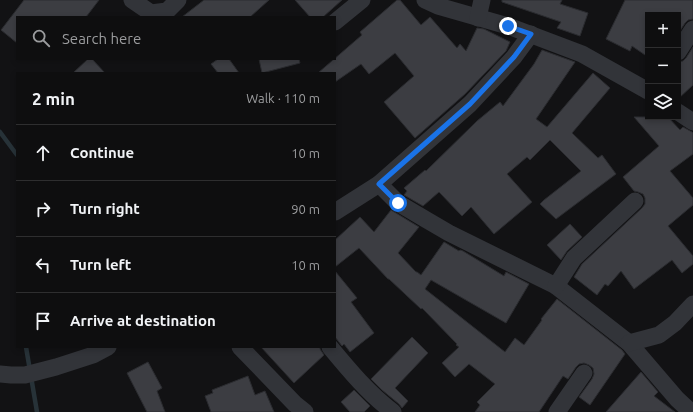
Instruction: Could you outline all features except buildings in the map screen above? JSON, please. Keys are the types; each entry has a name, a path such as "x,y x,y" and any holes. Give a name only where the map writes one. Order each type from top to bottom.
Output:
{"street":[{"path":"132,0 151,13 167,11 178,0"},
{"path":"336,21 362,0"},
{"path":"425,0 438,6 508,26 582,54 645,88"},
{"path":"478,18 482,0"},
{"path":"681,48 693,29"},
{"path":"336,211 379,184 470,104 514,57 531,34"},
{"path":"681,114 693,122"},
{"path":"379,184 398,203 431,223 556,286 630,343 677,399 691,412"},
{"path":"556,286 574,258 635,201"},
{"path":"630,343 659,336 675,323 693,304"},
{"path":"12,374 56,368 93,355 106,348"},
{"path":"241,348 295,404 305,412"},
{"path":"331,348 349,370 382,404 393,412"},
{"path":"557,412 584,373"}],"waterway":[{"path":"0,132 16,154"},
{"path":"26,348 37,412"}],"route":[{"path":"398,203 379,184 470,104 514,57 531,34 508,26"}]}
